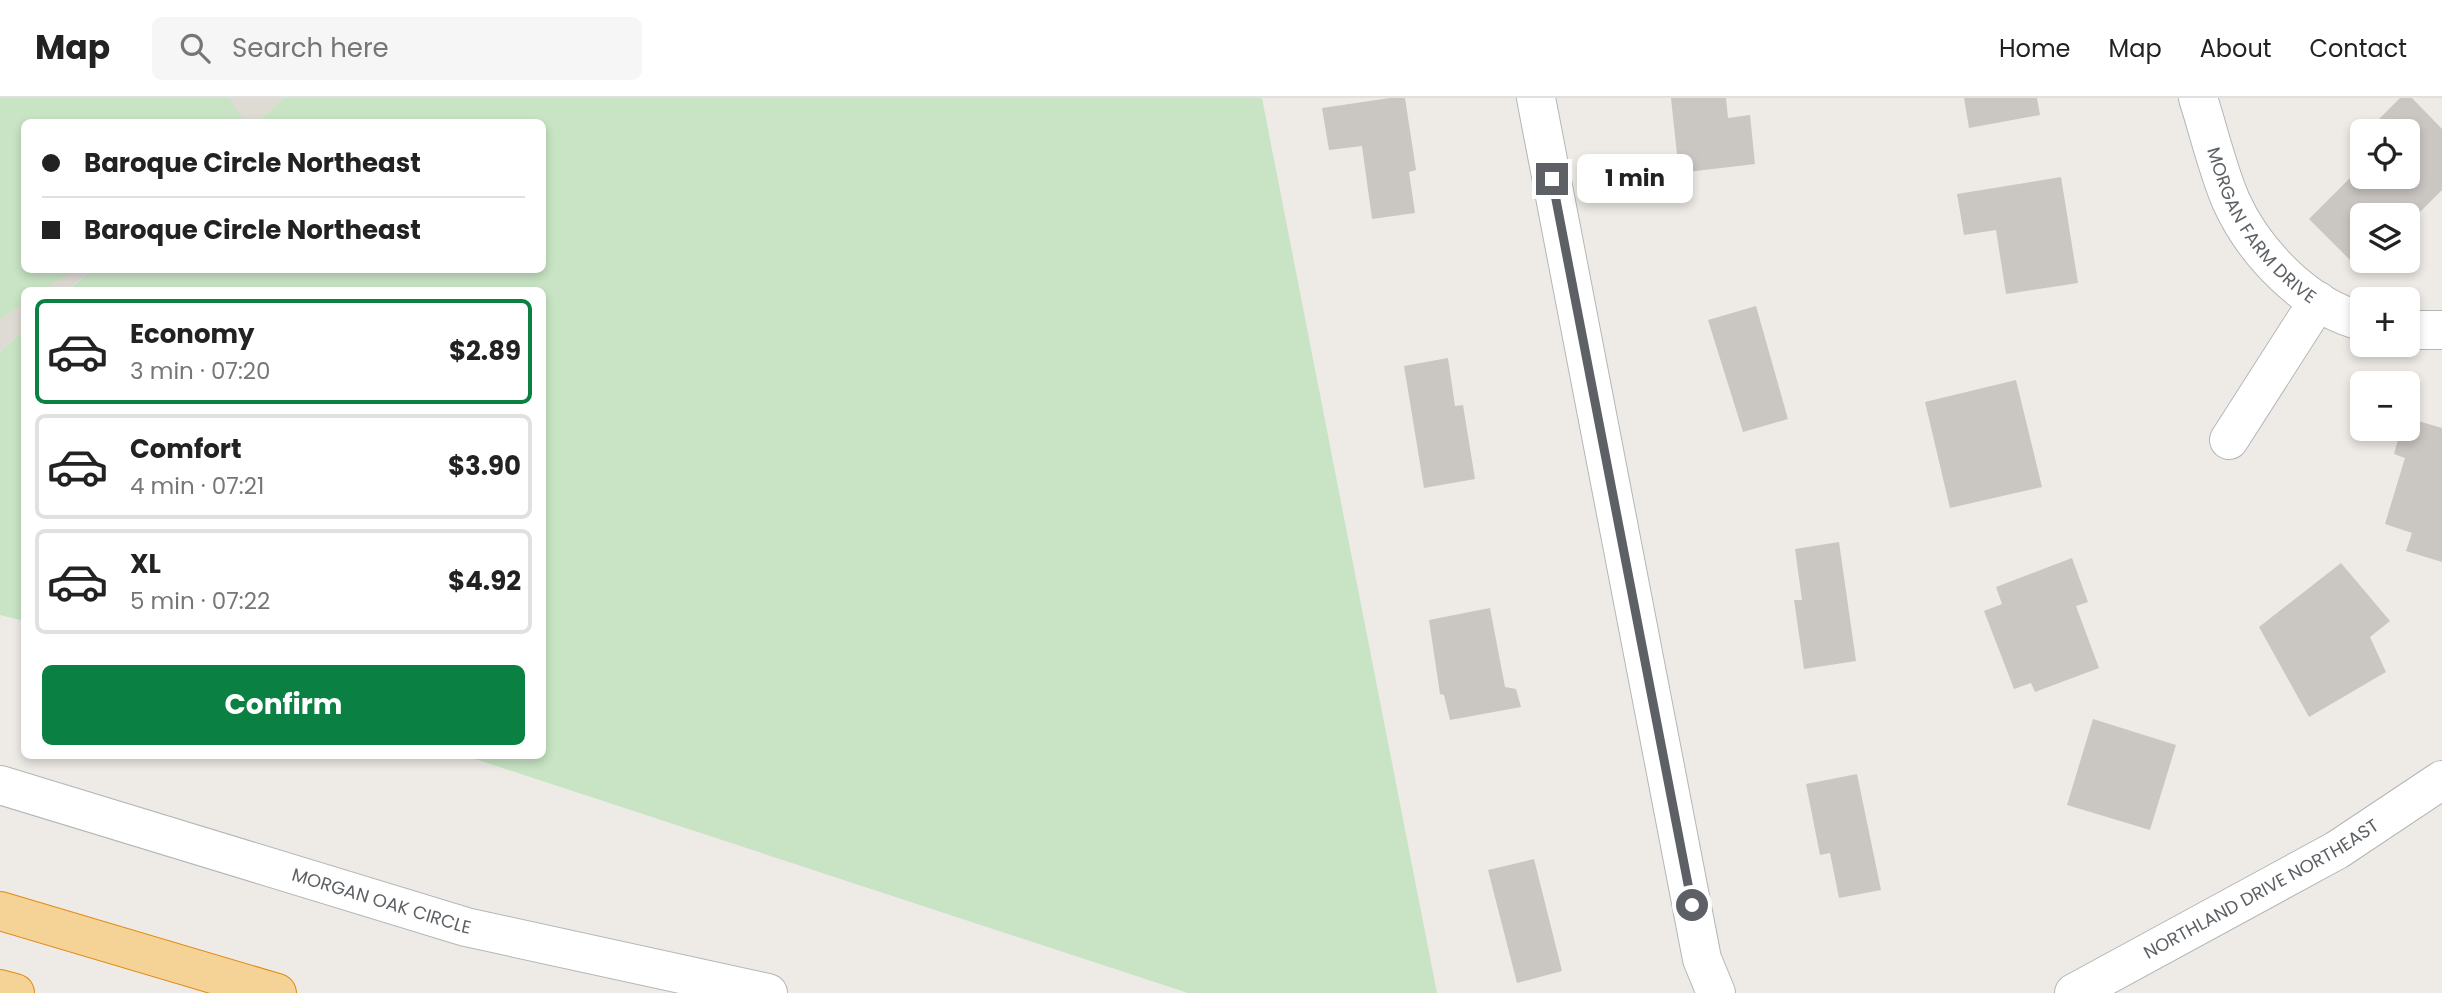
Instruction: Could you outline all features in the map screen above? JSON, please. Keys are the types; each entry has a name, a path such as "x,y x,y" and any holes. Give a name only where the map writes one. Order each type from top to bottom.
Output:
{"highway":[{"path":"0,911 276,993"},
{"path":"0,989 15,993"}],"street":[{"path":"1536,98 1700,945 1716,993"},
{"name":"MORGAN FARM DRIVE","path":"2198,98 2232,201 2267,258 2318,301 2350,316"},
{"path":"2230,440 2318,301"},
{"path":"2420,330 2442,330"},
{"name":"NORTHLAND DRIVE NORTHEAST","path":"2074,993 2337,850 2442,780"},
{"name":"MORGAN OAK CIRCLE","path":"0,785 466,927 768,993"}],"shaded area":[{"path":"0,98 284,98 260,119 21,119 21,273 88,273 72,287 21,287 21,333 0,352"}],"green space":[{"path":"0,98 229,98 243,119 21,119 21,273 69,273 48,287 21,287 21,305 0,319"},
{"path":"284,98 1262,98 1437,993 1188,993 475,759 546,759 546,287 72,287 89,273 546,273 546,119 260,119"},
{"path":"21,333 21,620 0,615 0,352"}],"building":[{"path":"1405,98 1416,170 1409,172 1415,213 1372,219 1362,146 1329,150 1322,108"},
{"path":"1671,98 1726,98 1728,118 1750,115 1755,164 1679,173"},
{"path":"1964,98 2037,98 2040,115 1969,128"},
{"path":"2400,98 2412,98 2442,129 2442,190 2420,212 2420,203 2350,203 2350,260 2309,219 2350,178 2350,189 2420,189 2420,119 2379,119"},
{"path":"2061,177 2078,283 2006,294 1996,230 1964,235 1957,194"},
{"path":"1756,306 1788,419 1743,432 1708,320"},
{"path":"1448,358 1455,406 1463,405 1475,479 1424,488 1404,366"},
{"path":"2016,380 2042,487 1950,508 1925,402"},
{"path":"2420,422 2442,428 2442,562 2406,551 2412,533 2385,524 2405,458 2394,454 2398,441 2420,441"},
{"path":"1839,542 1856,661 1804,669 1794,600 1802,600 1795,549"},
{"path":"2072,558 2088,602 2076,606 2099,668 2035,692 2031,683 2014,689 1984,611 2002,604 1996,587"},
{"path":"2341,563 2390,621 2370,637 2386,672 2309,717 2259,627"},
{"path":"1490,608 1505,687 1516,689 1521,707 1450,720 1444,695 1440,694 1429,620"},
{"path":"2093,719 2176,745 2150,830 2067,805"},
{"path":"1857,774 1881,890 1839,898 1830,853 1820,855 1806,784"},
{"path":"1534,859 1562,971 1517,983 1488,870"}],"route":[{"path":"1552,179 1692,905"}]}
